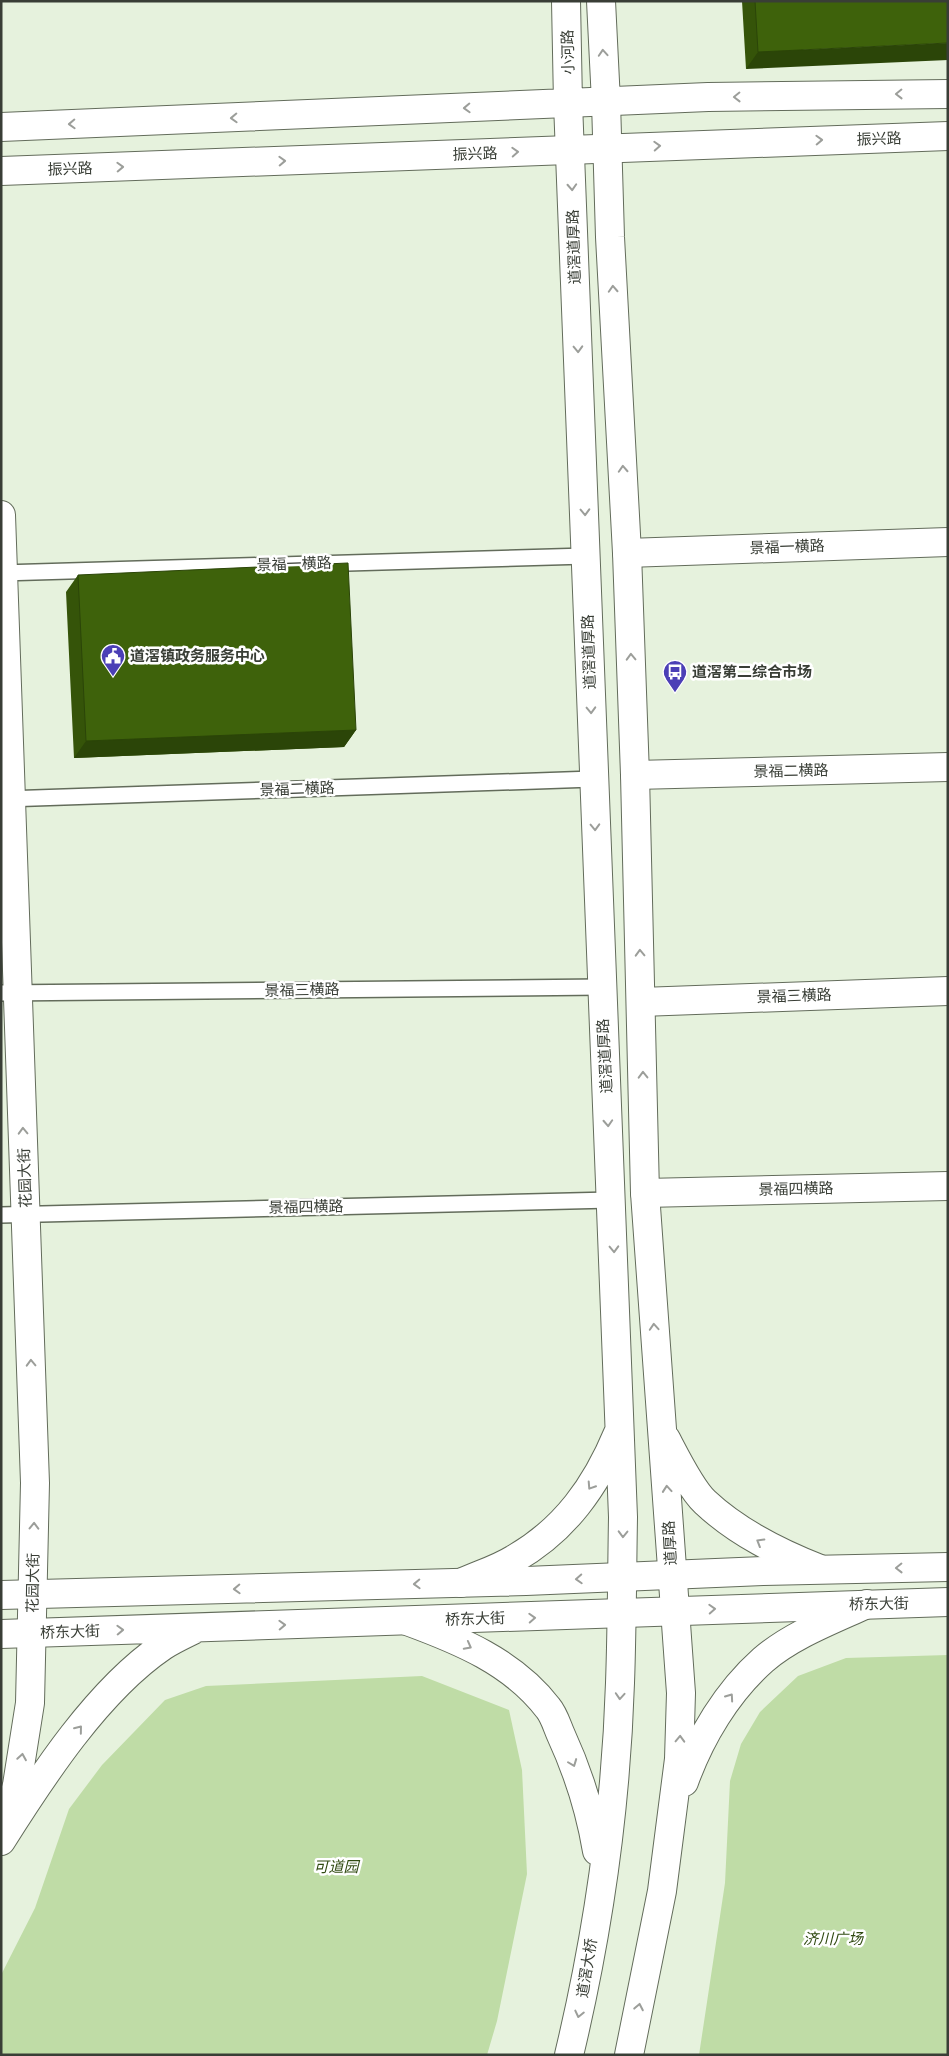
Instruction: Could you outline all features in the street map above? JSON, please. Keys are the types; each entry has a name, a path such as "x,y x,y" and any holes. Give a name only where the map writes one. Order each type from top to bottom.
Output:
{"street":[{"name":"小河路","path":"566,1 568,103"},
{"path":"601,1 610,237 627,553 635,775 645,1193"},
{"path":"1,127 708,97 948,94"},
{"name":"道滘道厚路","path":"568,103 593,779 612,1200"},
{"name":"振兴路","path":"1,172 948,136"},
{"name":"花园大街","path":"1,515 14,1215 35,1483 30,1703 17,1785 1,1839"},
{"name":"景福一横路","path":"627,553 948,542"},
{"name":"景福二横路","path":"635,775 948,767"},
{"name":"景福三横路","path":"641,1002 948,991"},
{"name":"景福四横路","path":"645,1193 948,1186"},
{"name":"道厚路","path":"629,2055 662,1891 679,1759 681,1693 645,1193"},
{"path":"602,1880 613,1784 620,1684 622,1614 621,1427 612,1200"},
{"path":"461,1583 514,1559 544,1538 565,1518 579,1504 604,1465 621,1427"},
{"path":"661,1429 677,1460 703,1501 746,1533 781,1554 820,1569"},
{"path":"1,1596 461,1583 820,1569 948,1567"},
{"name":"桥东大街","path":"1,1634 948,1602"},
{"path":"671,1819 689,1768 708,1730 732,1692 763,1660 794,1639 867,1604"},
{"path":"407,1621 449,1636 493,1660 519,1678 549,1709 570,1753 588,1800 602,1880"},
{"path":"1,1839 47,1771 106,1699 136,1668 162,1647 196,1628"},
{"name":"道滘大桥","path":"569,2055 581,2006 602,1880"}],"lane":[{"name":"景福一横路","path":"2,573 586,556"},
{"name":"景福二横路","path":"6,799 593,779"},
{"name":"景福三横路","path":"10,993 602,987"},
{"name":"景福四横路","path":"14,1215 612,1200"}],"green space":[{"name":"济川广场","path":"948,1655 948,2055 699,2055 725,1883 730,1781 741,1744 760,1712 798,1676 846,1658"},
{"name":"可道园","path":"422,1676 509,1710 522,1770 527,1874 497,2021 487,2055 1,2055 1,1975 35,1908 69,1809 102,1765 165,1700 206,1686"}],"building":[{"path":"755,1 948,1 948,43 758,52"},
{"path":"348,563 356,730 86,741 78,575"}],"place":[{"name":"道滘镇政务服务中心","path":"113,677"},
{"name":"道滘第二综合市场","path":"675,693"}]}
